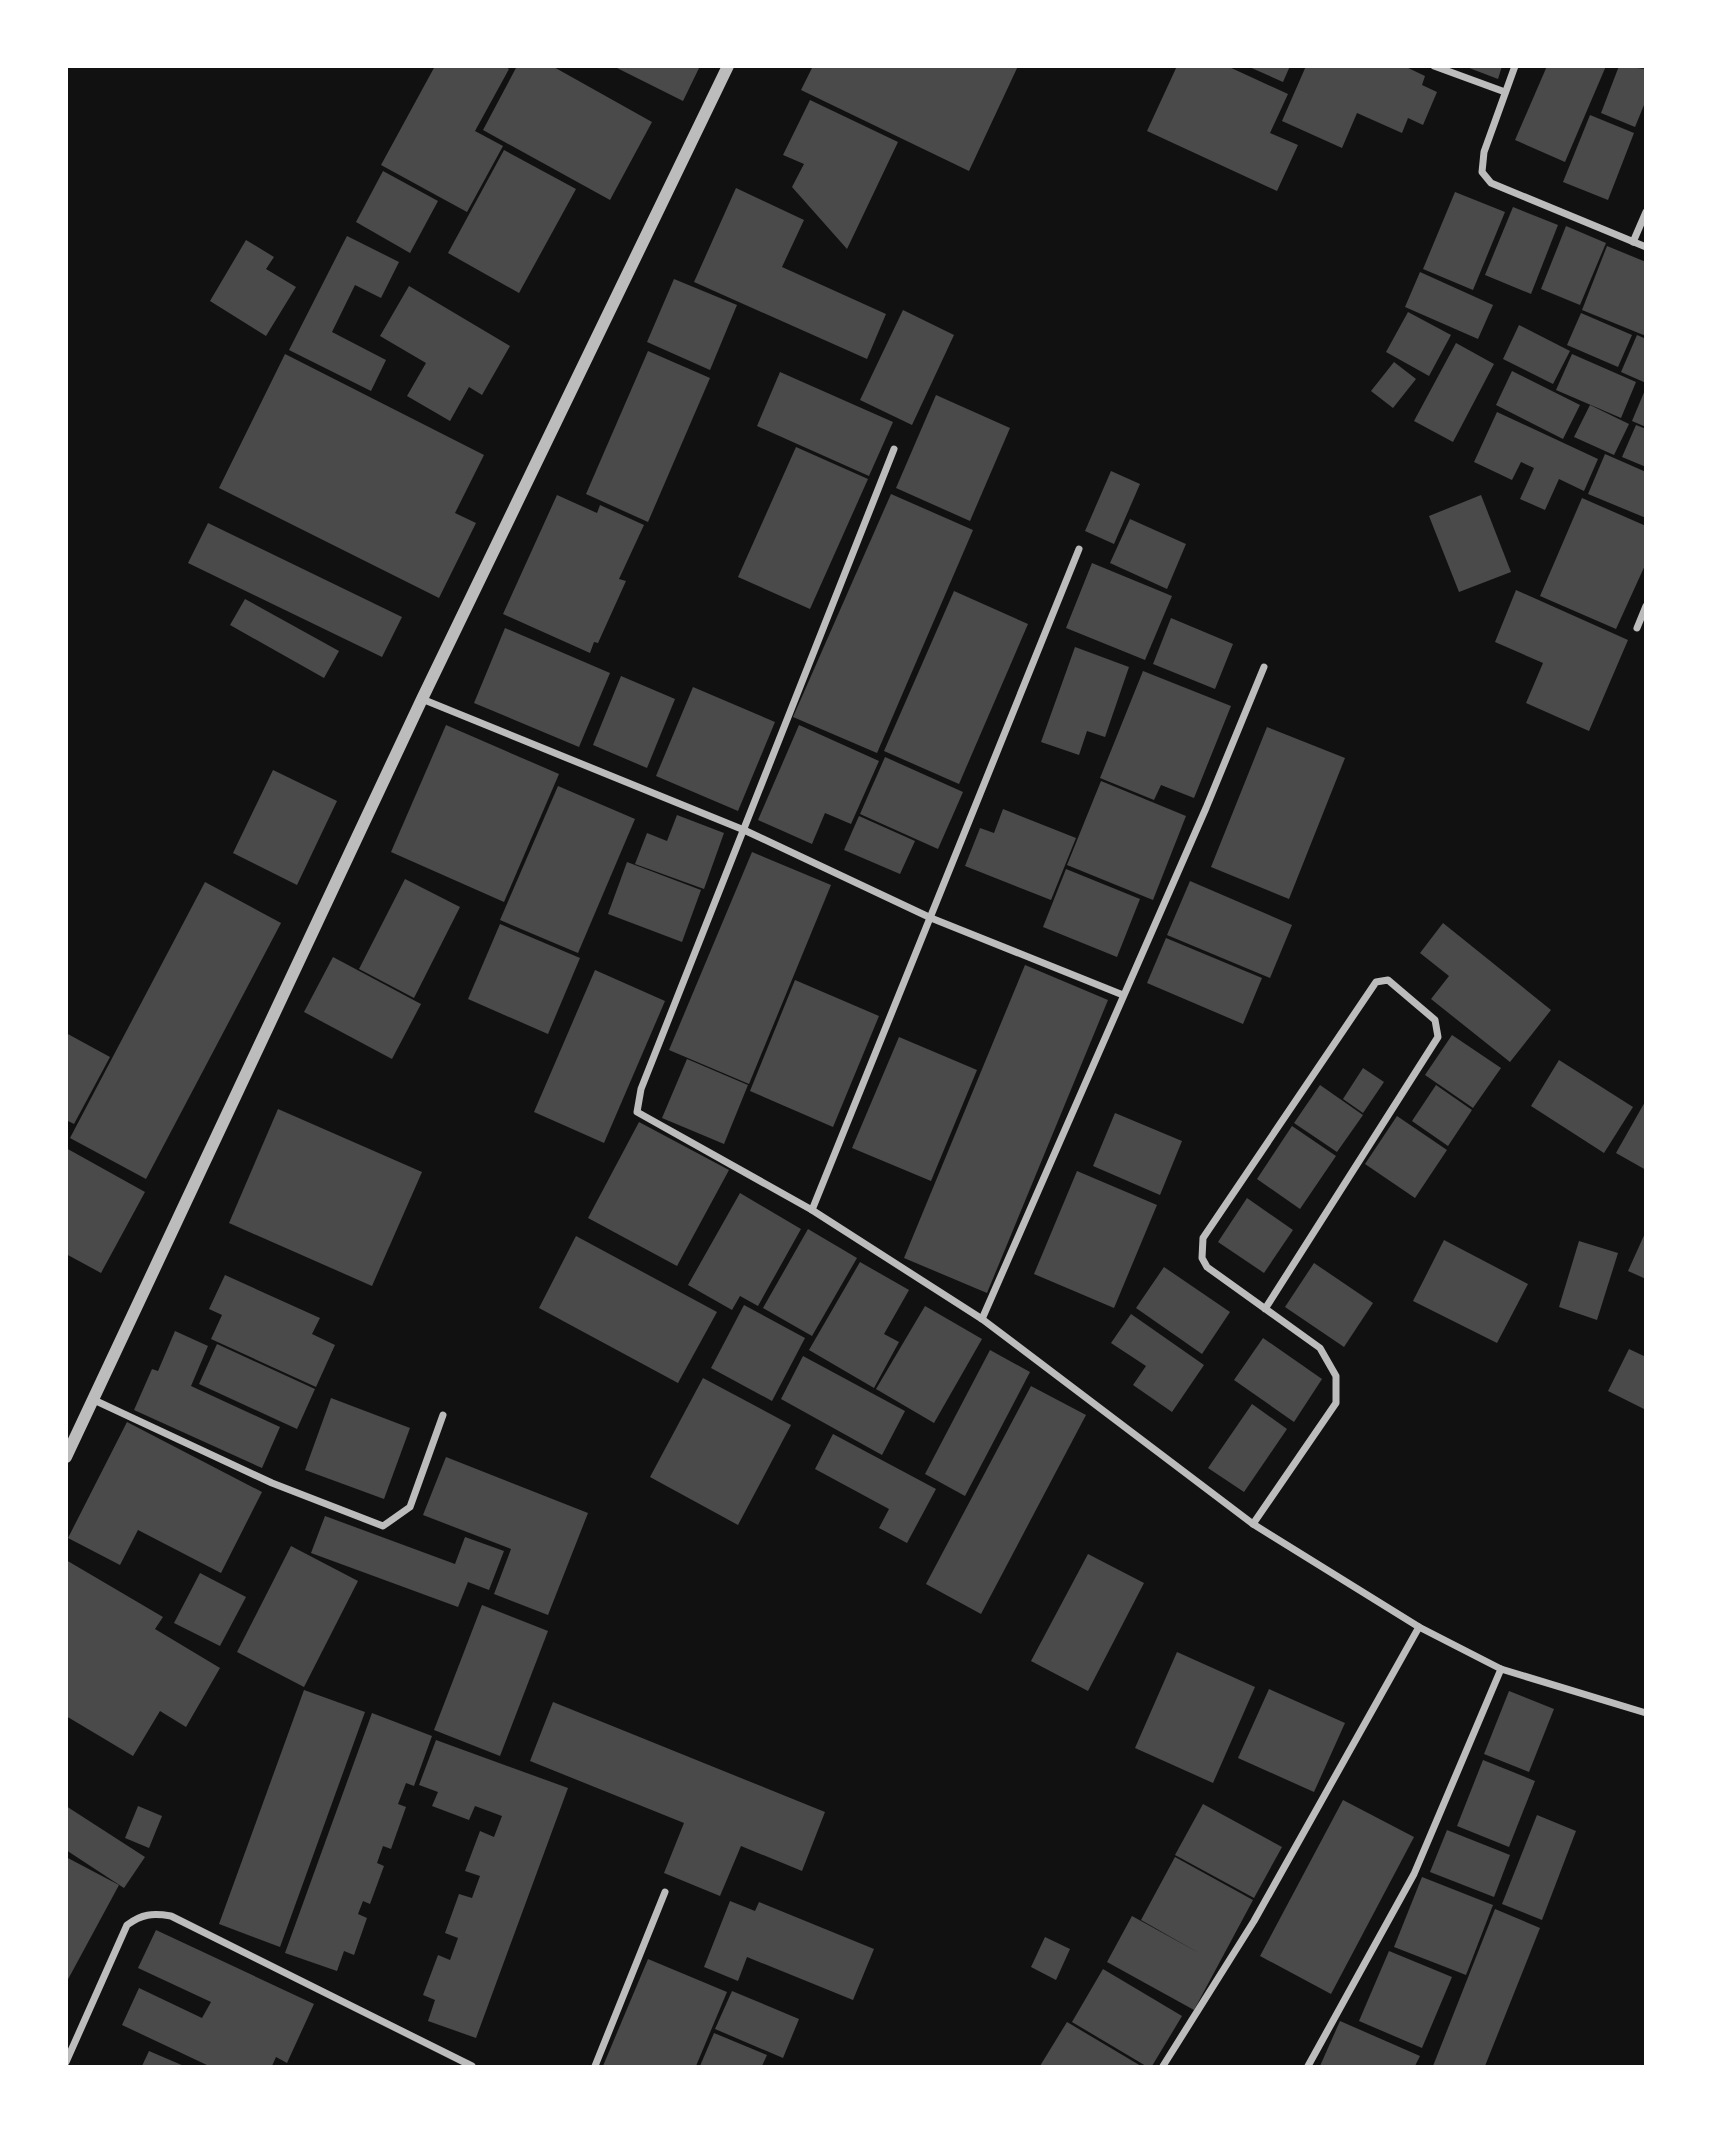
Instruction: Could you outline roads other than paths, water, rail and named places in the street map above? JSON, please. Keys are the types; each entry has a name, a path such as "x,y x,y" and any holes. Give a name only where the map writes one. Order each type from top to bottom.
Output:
{"street":[{"path":"66,1457 422,699 728,66"},
{"path":"1434,66 1505,92"},
{"path":"1515,66 1484,152 1482,172 1491,183 1646,247"},
{"path":"1633,242 1646,212"},
{"path":"894,449 641,1089 637,1112 812,1210 982,1319 1254,1524 1419,1627 1501,1669 1646,1713"},
{"path":"812,1210 1079,549"},
{"path":"1637,628 1646,606"},
{"path":"982,1319 1264,667"},
{"path":"422,699 744,830 931,918 1123,996"},
{"path":"1254,1524 1336,1403 1336,1376 1320,1348 1265,1309 1207,1267 1202,1258 1203,1238 1376,982 1388,980 1435,1020 1438,1037 1265,1309"},
{"path":"94,1400 272,1483 383,1526 411,1507 443,1415"},
{"path":"1163,2067 1254,1921 1419,1627"},
{"path":"1308,2067 1414,1874 1501,1669"},
{"path":"595,2067 665,1892"},
{"path":"66,2062 127,1925 141,1915 156,1914 171,1916 472,2067"}]}
